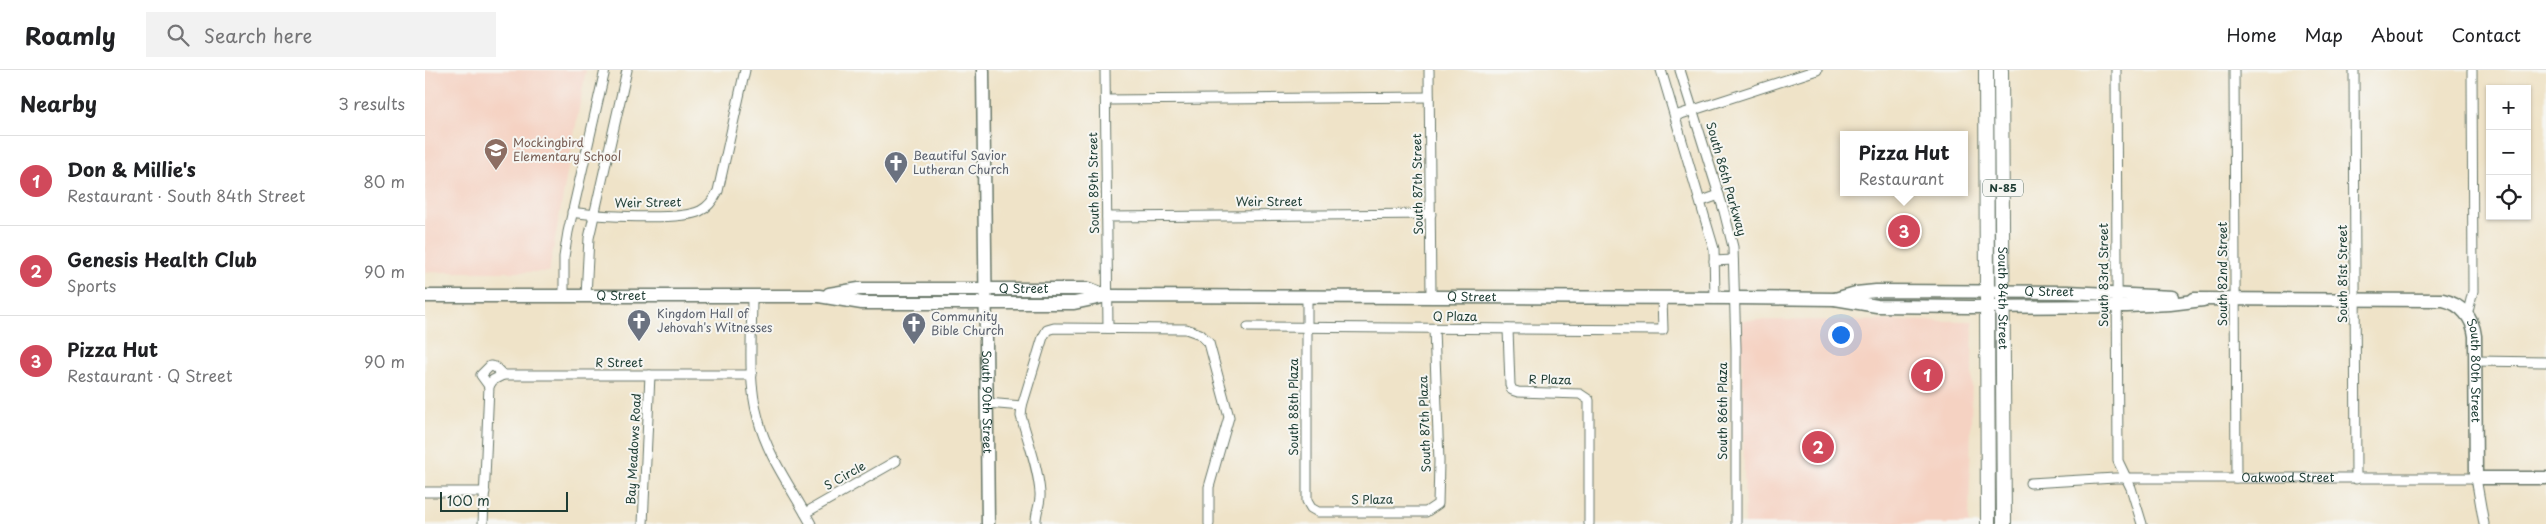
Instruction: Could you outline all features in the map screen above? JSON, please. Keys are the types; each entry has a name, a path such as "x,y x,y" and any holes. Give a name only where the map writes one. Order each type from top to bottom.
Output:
{"main road":[{"name":"South 90th Street","path":"983,70 987,289 988,524"},
{"name":"South 84th Street","path":"1986,70 1988,524"},
{"name":"South 84th Street","path":"2001,70 2004,524"},
{"name":"Q Street","path":"819,296 859,289 1089,289 1107,296"},
{"name":"Q Street","path":"1835,299 1856,293 1877,291 2116,293 2203,300"},
{"name":"Q Street","path":"425,296 819,296 862,303 1074,303 1107,296 1735,298 1835,299 1877,306 1987,307 2116,306 2235,299 2443,300 2457,305 2467,316"},
{"name":"South 80th Street","path":"2467,316 2474,326 2476,478"},
{"name":"Oakwood Street","path":"2476,478 2546,478"}],"street":[{"path":"564,296 564,257 572,212 605,70"},
{"path":"586,296 587,256 594,216 627,70"},
{"name":"Weir Street","path":"572,212 594,216 686,215 707,207 717,193 745,70"},
{"name":"South 89th Street","path":"1105,70 1108,328"},
{"name":"South 87th Street","path":"1429,70 1431,297"},
{"path":"1672,70 1662,72 1714,249 1715,298"},
{"name":"South 86th Parkway","path":"1680,70 1733,246 1735,298"},
{"path":"1675,116 1693,112 1817,70"},
{"name":"South 83rd Street","path":"2116,70 2116,306 2119,461 2131,488 2142,524"},
{"name":"South 82nd Street","path":"2234,70 2235,478"},
{"name":"South 81st Street","path":"2354,70 2355,479"},
{"name":"South 80th Street","path":"2467,316 2473,300 2472,70"},
{"path":"1106,100 1429,97"},
{"path":"1701,201 1719,195"},
{"name":"Weir Street","path":"1107,217 1431,214"},
{"path":"1714,261 1733,260"},
{"path":"752,296 754,403 763,435 811,524"},
{"name":"South 88th Plaza","path":"1307,297 1307,501 1311,508 1318,512"},
{"name":"Q Plaza","path":"1248,327 1663,330 1662,298"},
{"name":"South 86th Plaza","path":"1735,298 1736,524"},
{"path":"1036,524 1035,515 1041,496 1038,476 1021,416 1022,406 1039,347 1047,330 1055,328 1108,328 1186,329 1200,334 1209,343 1229,417 1209,487 1209,524"},
{"name":"South 87th Plaza","path":"1426,512 1434,508 1439,499 1434,329"},
{"name":"R Plaza","path":"1508,329 1510,385 1513,390 1518,392 1580,394 1587,397 1589,404 1589,524"},
{"path":"2475,361 2546,362"},
{"name":"R Street","path":"489,386 481,375 490,366 495,367 503,375 752,375"},
{"path":"483,524 489,386 493,380 503,375"},
{"name":"Bay Meadows Road","path":"643,524 650,375"},
{"path":"987,403 1022,406"},
{"name":"S Circle","path":"805,513 897,461"},
{"name":"Oakwood Street","path":"2030,483 2126,478 2476,478"},
{"name":"South 80th Street","path":"2476,478 2484,524"},
{"path":"425,492 485,492"},
{"name":"S Plaza","path":"1318,512 1426,512"}],"shaded area":[{"name":"Mockingbird Elementary School","path":"425,70 586,70 549,272 425,272"},
{"path":"1741,320 1973,321 1969,524 1745,524"}],"place":[{"name":"Mockingbird Elementary School","path":"496,171"},
{"name":"Beautiful Savior Lutheran Church","path":"896,184"},
{"name":"Pizza Hut","path":"1904,231"},
{"name":"Kingdom Hall of Jehovah's Witnesses","path":"639,342"},
{"name":"Community Bible Church","path":"914,345"},
{"name":"Don & Millie's","path":"1927,375"},
{"name":"Genesis Health Club","path":"1818,447"}]}
